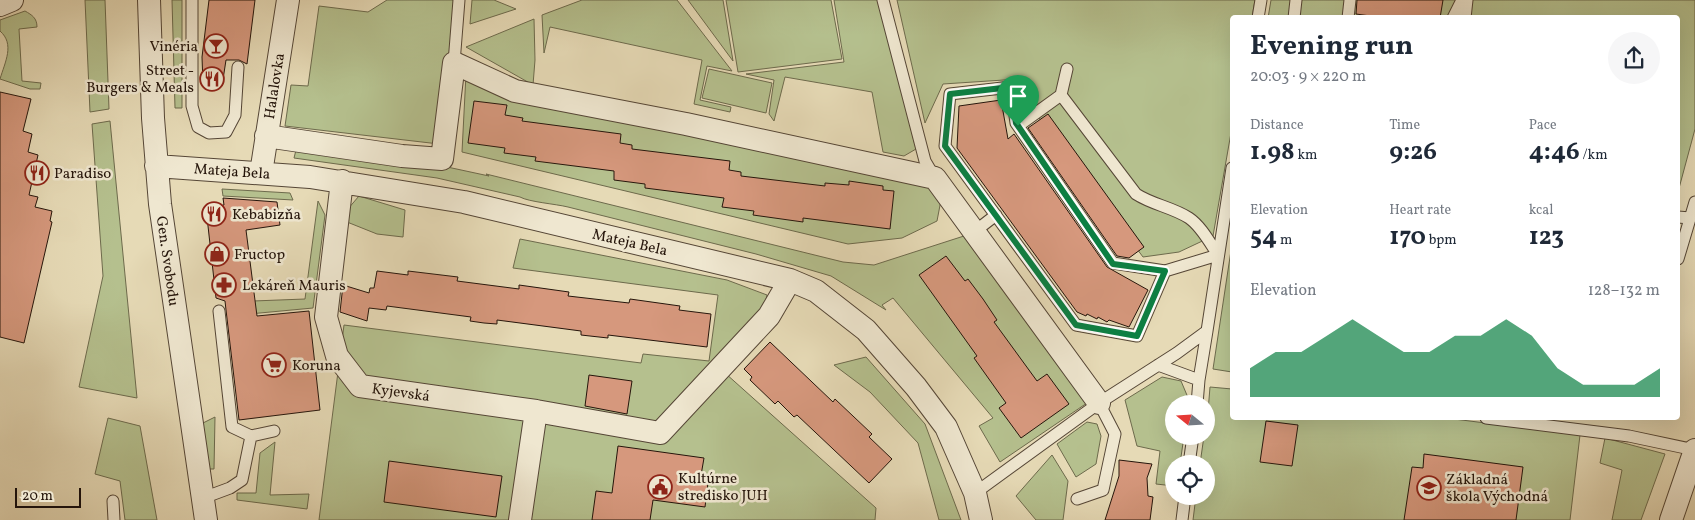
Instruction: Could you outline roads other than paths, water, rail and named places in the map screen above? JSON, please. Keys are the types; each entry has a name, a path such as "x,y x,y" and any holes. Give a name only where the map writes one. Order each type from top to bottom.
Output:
{"street":[{"path":"0,5 12,0"},
{"name":"Gen. Svobodu","path":"149,0 152,118 160,204 206,520"},
{"name":"Halalovka","path":"261,173 288,0"},
{"path":"266,136 402,156 442,159 454,63 515,91 686,124 935,178 1099,403"},
{"name":"Mateja Bela","path":"156,166 342,181 464,202 790,280 816,291 866,330 910,380 946,427 975,493 981,520"},
{"name":"Kyjevská","path":"342,181 326,317 337,356 360,386 536,411 660,433 769,316 790,280"},
{"path":"520,520 536,411"},
{"path":"1671,520 1695,450"}],"lane":[{"path":"192,0 192,106 198,127 209,133 226,132 235,115 238,67"},
{"path":"454,63 459,0"},
{"path":"883,0 925,162 935,178"},
{"path":"1258,15 1261,0"},
{"path":"1294,15 1296,0"},
{"path":"1348,15 1350,0"},
{"path":"1455,15 1462,0"},
{"path":"1465,15 1466,0"},
{"path":"1018,126 1061,94 1067,69"},
{"path":"1165,271 1137,336 1076,325 945,146 950,94 1011,87 1018,126 1113,264 1165,271 1218,254"},
{"path":"1061,94 1136,194 1149,202 1175,210 1191,219 1218,254"},
{"path":"1198,395 1230,180"},
{"path":"1680,252 1695,202"},
{"path":"974,232 996,215"},
{"path":"1680,217 1690,218"},
{"path":"219,311 232,427 251,436 274,431"},
{"path":"975,493 1099,403 1207,331"},
{"path":"1158,365 1200,380"},
{"path":"1077,499 1103,490 1115,434 1099,403"},
{"path":"1502,420 1629,436 1695,450"},
{"path":"203,498 230,488 242,480 251,436"},
{"path":"113,501 114,520"},
{"path":"1182,520 1184,505"}],"place":[{"name":"Vinéria","path":"216,46"},
{"name":"Street - Burgers & Meals","path":"212,79"},
{"name":"Paradiso","path":"37,173"},
{"name":"Kebabizňa","path":"214,214"},
{"name":"Fructop","path":"217,254"},
{"name":"Lekáreň Mauris","path":"224,285"},
{"name":"Koruna","path":"274,365"},
{"name":"Kultúrne stredisko JUH","path":"660,487"},
{"name":"Základná škola Východná","path":"1429,488"}]}
